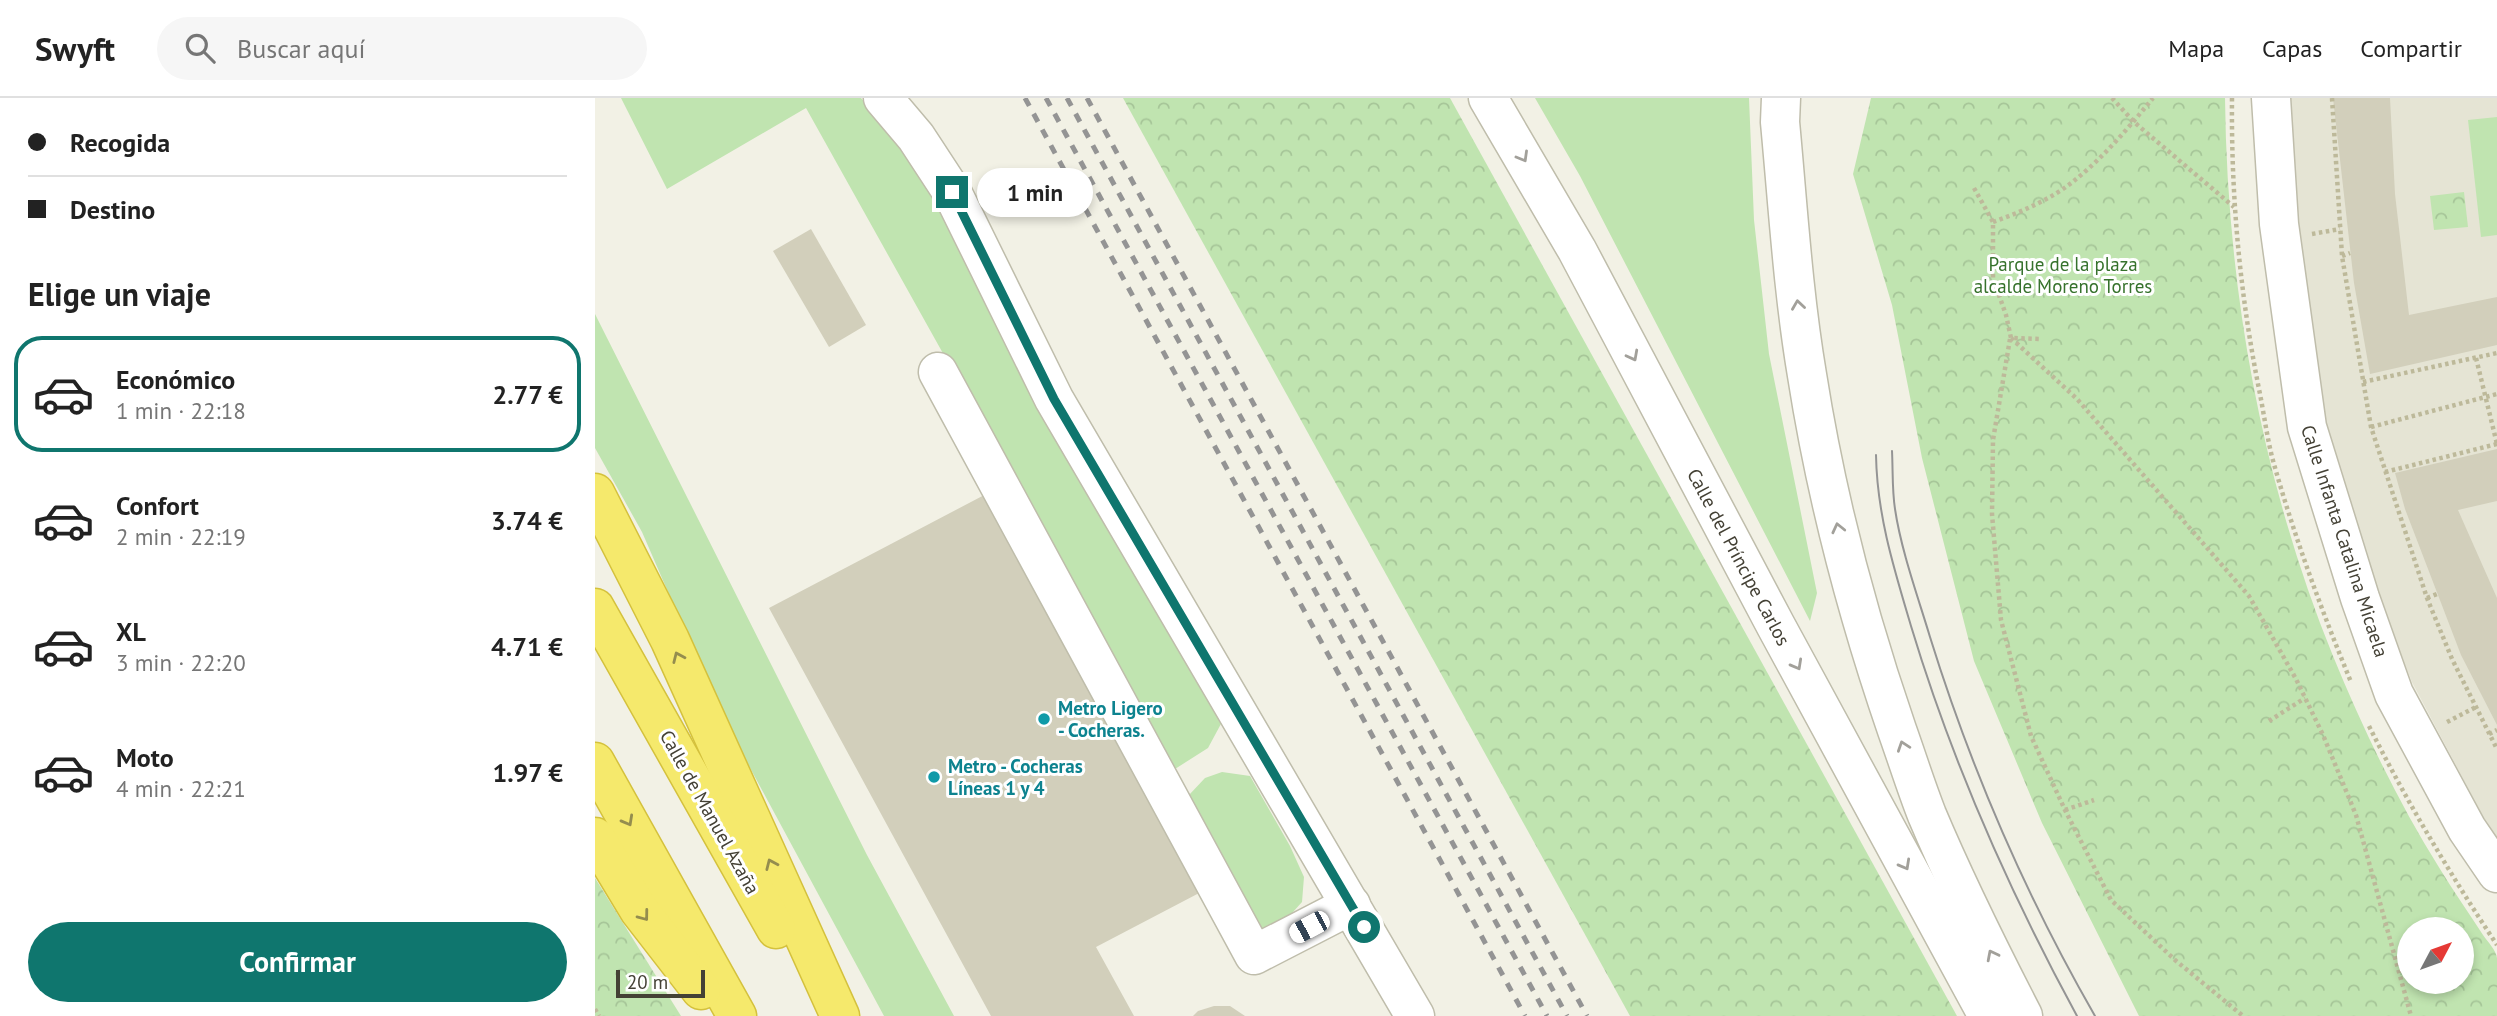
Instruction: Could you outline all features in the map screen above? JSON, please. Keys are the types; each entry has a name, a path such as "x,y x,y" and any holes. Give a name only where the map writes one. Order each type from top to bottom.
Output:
{"highway":[{"path":"595,493 670,640 839,1016"},
{"name":"Calle de Manuel Azaña","path":"595,608 825,1016"},
{"path":"595,762 737,1016"},
{"path":"595,837 639,910 721,1016"}],"street":[{"path":"883,98 916,137 952,192 1054,399 1415,1016"},
{"name":"Calle del Príncipe Carlos","path":"1488,98 1577,250 1776,626 1988,1016"},
{"path":"1781,98 1780,122 1795,283 1807,375 1826,479 1847,567 1871,654 1926,812 1967,906 2023,1016"},
{"name":"Calle Infanta Catalina Micaela","path":"2270,98 2279,224 2307,427 2360,598 2394,694 2467,829 2497,873"},
{"path":"938,372 1254,956 1351,905"}],"path":[{"path":"2112,98 2134,121 2234,207"},
{"path":"1993,222 2021,212 2074,181 2153,98"},
{"path":"2332,98 2342,256 2371,427 2427,598 2452,659 2497,750"},
{"path":"1973,188 1993,222 1993,278 2011,338 1993,440 1992,514 2001,620 2031,736 2111,900 2175,960 2243,1016"},
{"path":"2304,235 2340,229"},
{"path":"2342,256 2350,253"},
{"path":"2011,338 2040,339"},
{"path":"2011,338 2077,399 2249,596 2305,698 2356,815 2411,1016"},
{"path":"2363,382 2427,365 2497,353"},
{"path":"2385,472 2463,455 2497,444 2476,358"},
{"path":"2371,427 2497,394"},
{"path":"2427,598 2437,594"},
{"path":"2269,721 2305,698"},
{"path":"2444,724 2476,707"},
{"path":"2489,734 2497,730"},
{"path":"2065,810 2094,800"},
{"path":"595,1009 599,1016"}],"shaded area":[{"path":"2291,98 2497,98 2497,843 2412,682 2360,553 2324,428 2300,283 2291,166"}],"green space":[{"path":"621,98 861,98 904,149 947,220 1222,722 1208,748 1175,769 806,108 667,189"},
{"path":"1123,98 1450,98 1957,1016 1630,1016"},
{"path":"1535,98 1749,98 1754,220 1769,354 1817,593 1810,621 1580,176"},
{"name":"Parque de la plaza alcalde Moreno Torres","path":"1871,98 2225,98 2227,169 2241,311 2268,452 2286,521 2308,589 2356,711 2410,818 2471,917 2397,917 2397,994 2475,994 2475,923 2497,958 2497,1016 2139,1016 2042,823 1974,661 1922,458 1892,305 1853,174"},
{"path":"2497,117 2497,235 2481,237 2468,120"},
{"path":"2464,192 2468,227 2434,230 2430,196"},
{"path":"595,314 867,855 954,1016 884,1016 721,714 642,532 595,448"},
{"path":"1222,772 1250,776 1290,846 1304,877 1302,902 1284,922 1261,934 1189,795 1205,778"},
{"path":"595,878 681,1016 595,1016"}],"building":[{"path":"2333,98 2390,98 2395,194 2409,315 2497,297 2497,345 2370,374 2354,283"},
{"path":"811,229 866,325 829,347 773,251"},
{"path":"2497,449 2497,501 2458,510 2497,598 2497,725 2461,655 2405,509 2395,473"},
{"path":"990,492 1203,891 1096,947 1134,1016 991,1016 769,608"},
{"path":"1214,1006 1230,1006 1245,1016 1193,1016 1198,1011"}],"tram line":[{"path":"1892,451 1894,502 1901,541 1963,735 2023,878 2095,1016"},
{"path":"1876,455 1883,520 1927,677 2005,874 2077,1016"}],"railway":[{"path":"1025,98 1525,1016"},
{"path":"1046,98 1547,1016"},
{"path":"1067,98 1567,1016"},
{"path":"1087,98 1587,1016"}],"place":[{"name":"Metro Ligero - Cocheras.","path":"1044,719"},
{"name":"Metro - Cocheras Líneas 1 y 4","path":"934,777"}],"route":[{"path":"952,192 1054,399 1364,927"}]}
